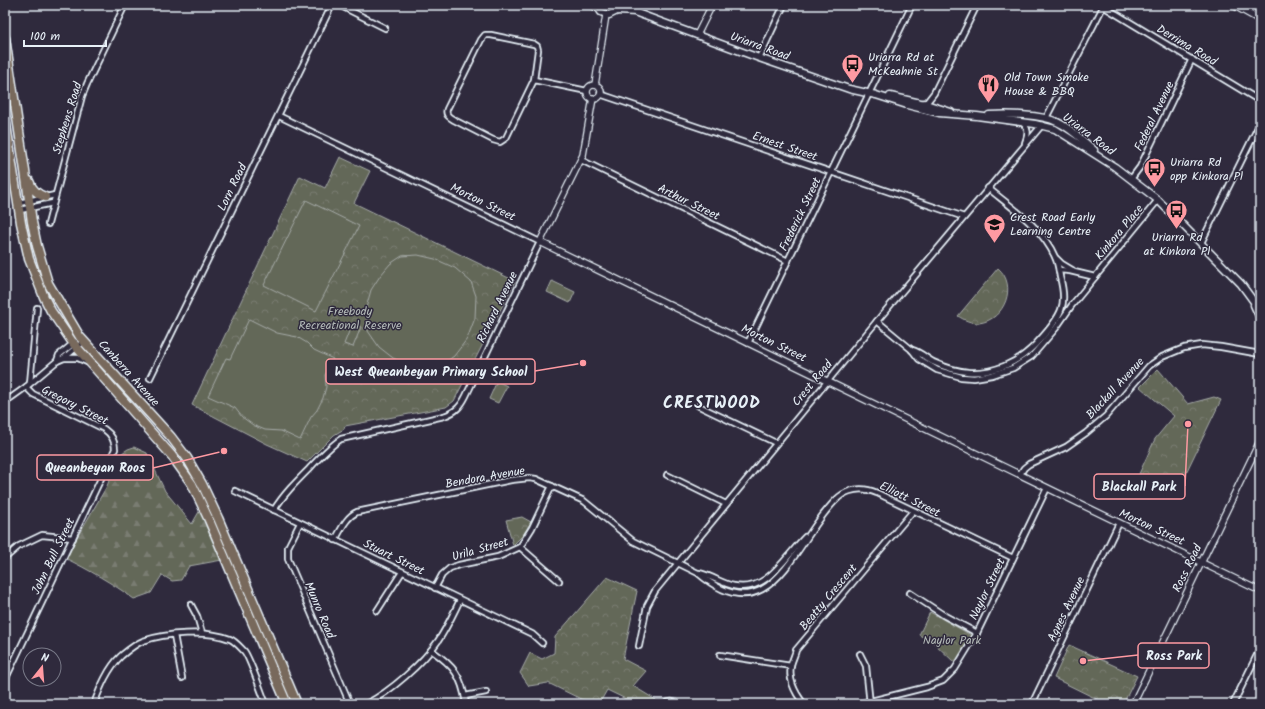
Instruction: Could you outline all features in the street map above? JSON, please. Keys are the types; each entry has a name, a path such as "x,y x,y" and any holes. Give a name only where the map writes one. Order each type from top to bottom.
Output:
{"highway":[{"name":"Canberra Avenue","path":"5,38 29,205 37,246 48,283 82,339 187,458 202,484 221,525 297,704"},
{"name":"Canberra Avenue","path":"5,118 21,223 29,259 44,297 51,311 75,345 172,456 192,484 209,520 287,704"},
{"path":"25,171 33,189 38,194 45,197"}],"main road":[{"path":"595,6 606,15 617,11 620,5"},
{"name":"Uriarra Road","path":"626,5 637,13"},
{"name":"Uriarra Road","path":"617,11 637,13 838,86 869,94 921,103 959,114"},
{"name":"Uriarra Road","path":"876,95 948,114 977,116 1042,125 1058,131 1115,167"},
{"name":"Uriarra Road","path":"977,116 1005,115 1046,118 1067,128 1158,200 1233,276 1260,310"},
{"name":"Crest Road","path":"1042,125 1046,118"},
{"name":"Uriarra Road","path":"1248,293 1260,318"}],"street":[{"name":"Stephens Road","path":"48,224 82,96 125,5"},
{"name":"Lorn Road","path":"150,378 332,5"},
{"path":"339,5 385,28"},
{"path":"697,35 712,5"},
{"path":"759,58 784,5"},
{"name":"Frederick Street","path":"748,343 912,5"},
{"path":"921,103 927,102 934,93 977,5"},
{"name":"Derrima Road","path":"1103,5 1260,101"},
{"name":"Crest Road","path":"1046,118 1103,5"},
{"path":"1233,5 1260,20"},
{"path":"595,85 606,15"},
{"path":"485,35 491,35 537,46 538,52 534,80 506,138 503,141 500,142 493,140 447,115 447,109 481,40 485,35"},
{"name":"Federal Avenue","path":"1131,180 1139,169 1192,59"},
{"path":"534,80 587,91"},
{"path":"587,91 589,87 595,85"},
{"path":"587,91 589,96 596,98 600,94 599,87 595,85"},
{"path":"934,93 934,102 940,108"},
{"name":"Ernest Street","path":"600,94 964,217"},
{"name":"Richard Avenue","path":"274,510 281,500 327,449 341,439 444,416 460,408 583,155 592,98"},
{"name":"Morton Street","path":"279,116 1260,591"},
{"path":"1019,122 1025,125 1028,130 1028,135 1024,145"},
{"path":"1201,243 1260,123"},
{"name":"Crest Road","path":"640,646 648,606 652,596 678,562 877,321 1042,125"},
{"name":"Arthur Street","path":"580,160 788,261"},
{"name":"Kinkora Place","path":"912,350 917,351 932,361 951,369 972,372 997,369 1017,360 1030,350 1042,338 1060,312 1063,296 1062,284 1055,257 1048,243 1036,229 988,188"},
{"path":"29,205 45,197 55,195"},
{"name":"Kinkora Place","path":"877,321 912,350 922,361 947,374 974,378 992,375 1013,368 1029,359 1039,349 1072,305 1158,200"},
{"path":"19,207 53,203"},
{"path":"1055,257 1065,266 1077,272"},
{"name":"Kinkora Place","path":"1059,270 1077,272 1095,277"},
{"name":"Kinkora Place","path":"1060,312 1072,305"},
{"path":"30,383 37,308"},
{"path":"57,361 59,355 82,339"},
{"path":"64,358 75,345"},
{"name":"Blackall Avenue","path":"1020,474 1029,464 1066,447 1086,433 1106,416 1148,366 1162,357 1184,348 1202,345 1260,354"},
{"path":"5,402 26,387 57,361 64,358 78,358 91,364"},
{"name":"Gregory Street","path":"26,387 32,394 104,429 110,434 114,441"},
{"path":"699,406 776,443"},
{"name":"John Bull Street","path":"5,680 115,452 114,441"},
{"name":"Ross Road","path":"1133,704 1260,441"},
{"path":"667,475 726,504"},
{"name":"Bendora Avenue","path":"335,540 348,518 357,512 520,478 536,479 584,501 633,541 678,562"},
{"name":"Urila Street","path":"434,588 442,575 450,568 498,557 520,547 532,528 552,486"},
{"name":"Naylor Street","path":"859,704 927,687 943,681 955,669 977,632 1047,488"},
{"name":"Elliott Street","path":"678,562 698,573 711,583 727,591 741,594 756,592 774,581 796,554 810,532 830,506 841,495 849,491 863,489 870,490 1013,558"},
{"name":"Stuart Street","path":"235,491 532,634 542,643"},
{"name":"Beatty Crescent","path":"804,704 790,681 791,666 796,650 913,511"},
{"name":"Munro Road","path":"300,522 288,547 288,559 350,704"},
{"name":"Agnes Avenue","path":"1032,704 1118,523"},
{"path":"5,558 19,546 42,535 74,538"},
{"path":"520,547 559,582"},
{"path":"377,611 402,572"},
{"path":"910,593 945,616 977,632"},
{"path":"366,704 400,680 431,650 444,632 460,600"},
{"path":"191,605 197,616 202,633"},
{"path":"94,704 101,686 119,658 142,641 174,635 202,633 231,640 246,652 266,704"},
{"path":"174,635 182,678"},
{"path":"1233,704 1260,649"},
{"path":"431,650 456,671 459,676 466,704"},
{"path":"860,654 866,666 870,702"},
{"path":"720,655 791,666"},
{"path":"465,696 486,692"},
{"path":"665,704 676,702 678,704"}],"green space":[{"name":"Freebody Recreational Reserve","path":"340,157 370,171 354,203 515,281 454,401 446,407 345,426 344,429 334,435 307,462 267,444 192,405 300,176 325,188"},
{"path":"306,200 359,226 316,311 264,285"},
{"path":"418,255 435,259 455,268 471,282 476,296 475,318 467,339 454,356 440,366 422,368 408,365 393,358 379,347 368,331 366,308 371,290 380,276 390,264 402,256"},
{"path":"998,268 1004,275 1008,292 1002,309 996,316 979,323 968,321 958,316"},
{"path":"552,281 575,292 570,303 547,292"},
{"path":"249,319 277,333 297,337 307,343 314,350 333,359 325,375 326,387 323,398 317,410 311,417 300,440 281,431 265,430 253,425 242,417 235,408 208,396 226,358 230,359"},
{"path":"352,324 361,327 353,347 344,344"},
{"path":"1158,369 1188,404 1214,397 1221,400 1182,481 1139,474 1155,439 1174,416 1140,387"},
{"path":"497,381 507,386 498,403 489,399"},
{"path":"134,447 147,453 165,491 192,524 200,510 222,560 189,566 181,580 172,581 162,575 151,593 134,599 100,577 65,558 107,486 119,455"},
{"path":"522,517 531,522 523,535 513,545 506,520"},
{"path":"607,577 637,591 623,659 646,671 633,686 656,700 654,704 636,704 607,690 599,704 591,704 548,683 529,686 520,673 530,653 542,659 554,653 555,637"},
{"name":"Naylor Park","path":"930,612 971,635 963,652 955,663 933,642 919,635"},
{"path":"1069,645 1137,676 1123,704 1107,704 1054,678"}],"place":[{"name":"Uriarra Rd at McKeahnie St","path":"852,84"},
{"name":"Old Town Smoke House & BBQ","path":"989,104"},
{"name":"Uriarra Rd opp Kinkora Pl","path":"1154,188"},
{"name":"Uriarra Rd at Kinkora Pl","path":"1177,230"},
{"name":"Crest Road Early Learning Centre","path":"995,244"},
{"name":"West Queanbeyan Primary School","path":"583,363"},
{"name":"Blackall Park","path":"1188,424"},
{"name":"Queanbeyan Roos","path":"224,451"},
{"name":"Ross Park","path":"1083,661"}],"district":[{"name":"CRESTWOOD","path":"712,402"}]}
